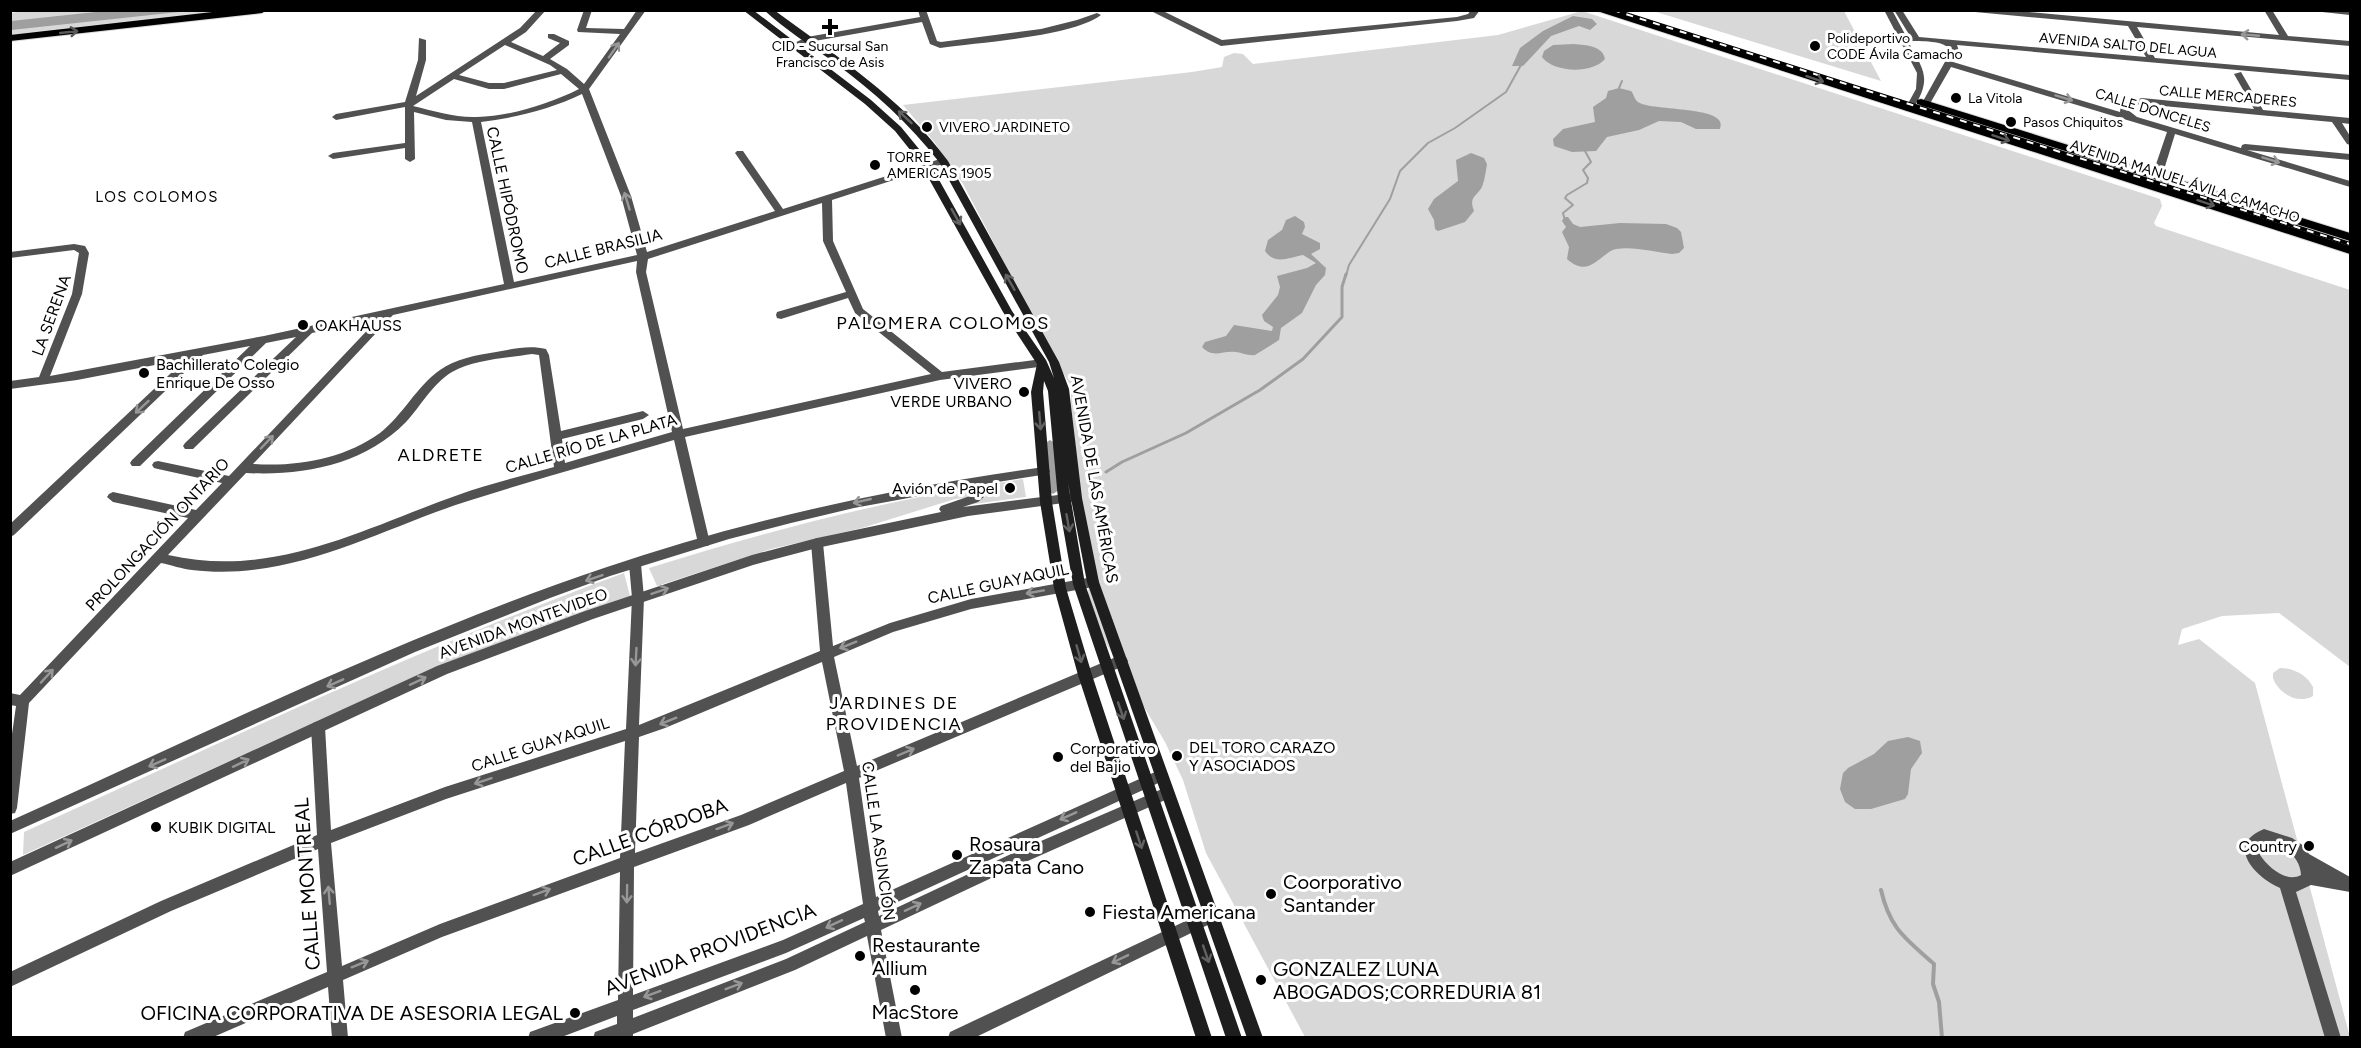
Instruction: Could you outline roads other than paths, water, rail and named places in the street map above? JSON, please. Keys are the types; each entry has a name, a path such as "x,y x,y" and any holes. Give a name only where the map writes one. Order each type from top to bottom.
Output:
{"main road":[{"path":"10,38 261,10"},
{"name":"AVENIDA DE LAS AMÉRICAS","path":"747,10 868,102 898,129 926,166 1008,312 1042,363 1054,391 1070,499 1105,668 1153,778 1167,792 1255,1038"},
{"name":"AVENIDA DE LAS AMÉRICAS","path":"768,10 908,118 940,158 1054,362 1063,388 1070,499"},
{"name":"AVENIDA MANUEL ÁVILA CAMACHO","path":"1599,10 1917,106 2154,181 2350,250"},
{"name":"AVENIDA MANUEL ÁVILA CAMACHO","path":"1632,10 1917,106"},
{"path":"912,147 940,158"},
{"name":"AVENIDA MANUEL ÁVILA CAMACHO","path":"2154,181 2184,184 2350,237"},
{"path":"1042,363 1037,392 1046,501 1060,588 1085,675 1204,1038"},
{"name":"AVENIDA DE LAS AMÉRICAS","path":"1086,583 1121,661 1153,778 1151,799 1234,1038"}],"street":[{"path":"409,106 523,30 542,10"},
{"path":"588,10 580,30 626,32"},
{"path":"336,117 409,106 446,117 476,120 528,112 585,89 642,10"},
{"path":"1153,10 1221,43 1459,15 1471,16 1476,10"},
{"path":"1888,10 1920,67 1921,85 1917,106"},
{"path":"1898,10 1916,39"},
{"path":"1975,10 2039,13 2131,24 2350,44"},
{"path":"2268,10 2285,38"},
{"path":"2322,10 2350,13"},
{"path":"820,51 832,42 925,18 933,42 940,45 1080,23 1096,15"},
{"path":"2131,24 2152,60"},
{"path":"794,45 807,40 878,31"},
{"path":"545,58 566,44 551,36"},
{"name":"AVENIDA SALTO DEL AGUA","path":"1904,38 2238,74 2350,78"},
{"path":"410,159 409,106 423,60 422,40"},
{"path":"504,42 545,58 564,70 585,89 626,196 643,257 641,272 704,543"},
{"path":"1917,106 1948,63 1954,48 1946,42"},
{"name":"AVENIDA SALTO DEL AGUA","path":"1954,48 2152,60 2350,85"},
{"name":"CALLE DONCELES","path":"1948,63 2350,184"},
{"path":"1920,67 1932,73 1943,72"},
{"path":"453,76 489,86 504,86 564,70"},
{"path":"2238,74 2260,112"},
{"name":"CALLE MERCADERES","path":"2137,120 2124,111 2124,105 2142,101 2350,121"},
{"path":"2336,119 2350,142"},
{"name":"CALLE HIPÓDROMO","path":"476,120 510,287"},
{"path":"2154,181 2172,130"},
{"path":"2217,144 2350,157"},
{"path":"333,156 409,145"},
{"path":"740,153 781,213"},
{"name":"CALLE BRASILIA","path":"10,385 76,376 264,340 643,257 926,166 940,158"},
{"path":"827,198 828,242 859,311 940,376"},
{"name":"LA SERENA","path":"10,255 58,248 81,248 84,252 78,294 43,380"},
{"path":"781,315 851,294"},
{"name":"PROLONGACIÓN ONTARIO","path":"10,808 16,700 157,557 390,312"},
{"path":"189,446 293,343 310,330"},
{"path":"136,463 264,340"},
{"path":"242,468 292,469 327,461 356,450 378,438 399,422 435,382 451,369 532,350 542,352 544,355 560,467"},
{"path":"10,532 200,352"},
{"name":"CALLE RÍO DE LA PLATA","path":"157,557 191,565 227,567 286,561 326,550 440,506 560,467 679,434 940,376 1042,363"},
{"path":"555,437 643,415"},
{"path":"158,465 229,480"},
{"name":"AVENIDA MONTEVIDEO","path":"10,828 367,669 547,594 635,564 812,513 965,482 1044,471"},
{"path":"910,522 977,497 981,491 980,485 965,482"},
{"path":"113,497 196,515"},
{"name":"AVENIDA MONTEVIDEO","path":"10,869 442,670 638,598 752,560 817,543 968,511 1070,499"},
{"name":"CALLE LA ASUNCIÓN","path":"817,543 827,653 852,775 873,926 894,1038"},
{"path":"625,1033 627,861 638,598 635,564"},
{"name":"CALLE GUAYAQUIL","path":"10,980 166,906 324,839 445,793 632,733 712,703 890,628 971,604 1086,583"},
{"name":"CALLE CÓRDOBA","path":"191,1038 335,974 451,927 744,820 1121,661"},
{"name":"CALLE MONTREAL","path":"318,727 324,839 340,1038"},
{"name":"AVENIDA PROVIDENCIA","path":"536,1038 786,946 1153,778"},
{"path":"601,1038 625,1033 790,965 1167,792"},
{"path":"2264,836 2285,841 2306,860 2350,885 2308,878 2295,885 2286,884 2270,877 2260,868 2253,857 2251,847 2255,840 2264,836"},
{"path":"2306,860 2310,870 2308,878"},
{"path":"2286,884 2333,1038"},
{"path":"956,1038 1211,916"}],"waterway":[{"path":"1346,276 1349,265 1390,199 1400,171 1428,143 1455,128 1506,92 1521,65"},
{"path":"1619,88 1622,81"},
{"path":"1564,217 1563,213 1573,205 1565,198 1567,195 1587,183 1588,178 1583,170 1591,162 1585,151"},
{"path":"1106,472 1122,462 1186,433 1260,390 1303,359 1342,317 1342,287 1346,274"},
{"path":"1050,444 1053,490"},
{"path":"1881,890 1894,924 1934,964 1933,984 1939,1002 1942,1038"}],"railway":[{"path":"1613,10 2350,244"}],"place":[{"name":"CID - Sucursal San Francisco de Asis","path":"830,27"},
{"name":"Polideportivo CODE Ávila Camacho","path":"1815,46"},
{"name":"La Vitola","path":"1956,98"},
{"name":"Pasos Chiquitos","path":"2011,122"},
{"name":"VIVERO JARDINETO","path":"927,127"},
{"name":"TORRE AMERICAS 1905","path":"875,165"},
{"name":"OAKHAUSS","path":"303,325"},
{"name":"Bachillerato Colegio Enrique De Osso","path":"144,373"},
{"name":"VIVERO VERDE URBANO","path":"1024,392"},
{"name":"Avión de Papel","path":"1010,488"},
{"name":"DEL TORO CARAZO Y ASOCIADOS","path":"1177,756"},
{"name":"Corporativo del Bajio","path":"1058,757"},
{"name":"KUBIK DIGITAL","path":"156,827"},
{"name":"Country","path":"2309,846"},
{"name":"Rosaura Zapata Cano","path":"957,855"},
{"name":"Coorporativo Santander","path":"1271,894"},
{"name":"Fiesta Americana","path":"1090,912"},
{"name":"Restaurante Allium","path":"860,956"},
{"name":"GONZALEZ LUNA ABOGADOS;CORREDURIA 81","path":"1261,980"},
{"name":"MacStore","path":"915,990"},
{"name":"OFICINA CORPORATIVA DE ASESORIA LEGAL","path":"575,1013"}],"district":[{"name":"LOS COLOMOS","path":"157,197"},
{"name":"PALOMERA COLOMOS","path":"943,323"},
{"name":"ALDRETE","path":"441,455"},
{"name":"JARDINES DE PROVIDENCIA","path":"894,713"}]}
